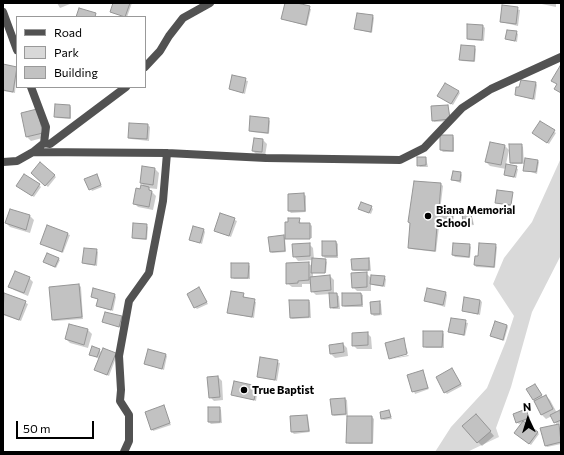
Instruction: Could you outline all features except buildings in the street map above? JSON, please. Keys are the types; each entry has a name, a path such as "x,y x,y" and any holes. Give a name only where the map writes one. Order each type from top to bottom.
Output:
{"street":[{"path":"146,66 160,51 183,18 210,3"},
{"path":"3,12 16,47"},
{"path":"33,152 167,153 266,158 400,160 424,148 462,108 491,89 561,57"},
{"path":"3,162 17,160 33,152 44,143 46,127 31,88"},
{"path":"44,143 50,144 125,88"},
{"path":"124,452 129,441 129,415 120,400 121,390 119,356 129,301 149,273 164,201 167,153"}],"green space":[{"path":"561,158 561,255 532,312 511,387 496,428 499,437 467,452 435,452 451,427 487,388 506,341 514,316 493,284 504,258 532,222"}],"place":[{"name":"Biana Memorial School","path":"428,216"},
{"name":"True Baptist","path":"244,390"}]}
